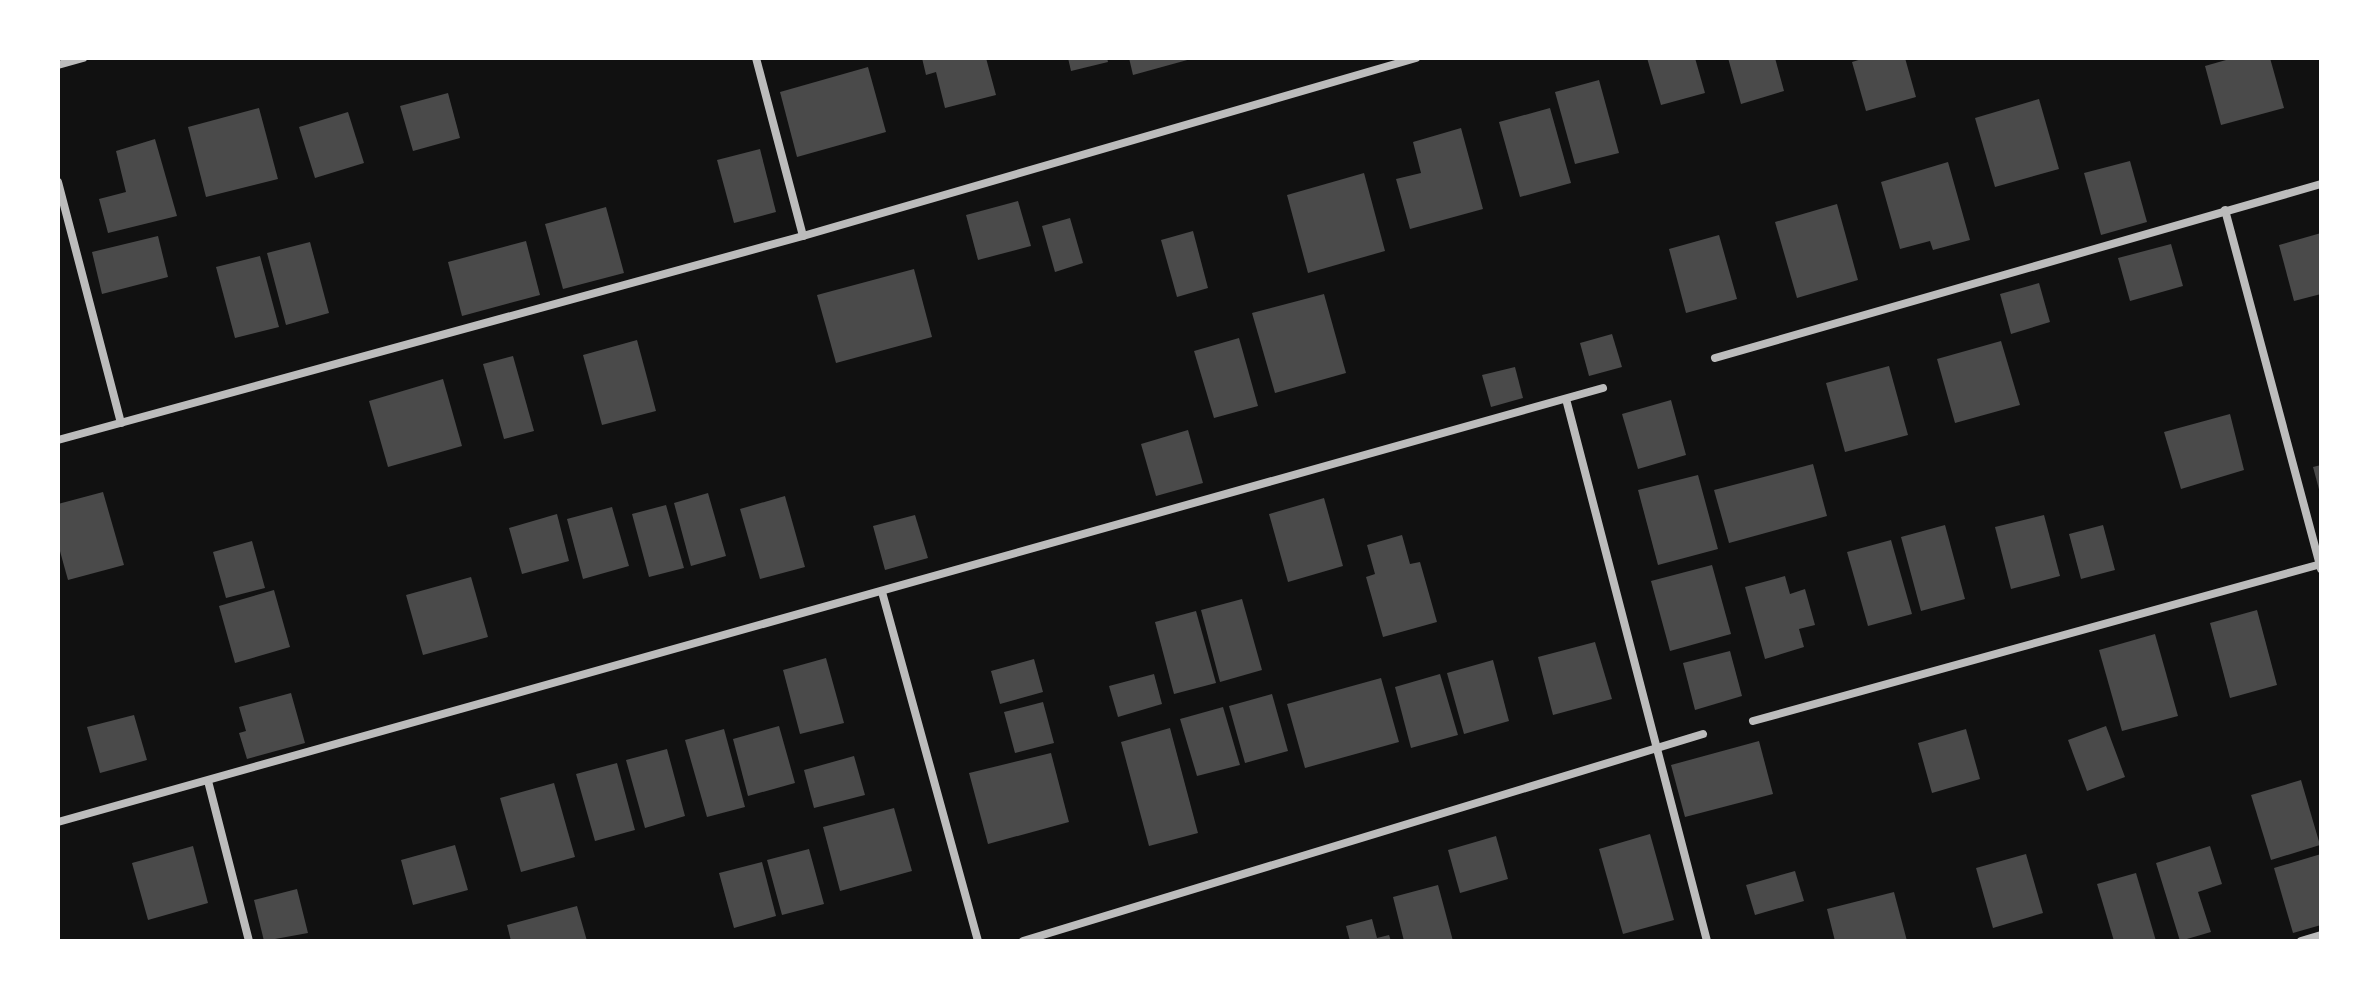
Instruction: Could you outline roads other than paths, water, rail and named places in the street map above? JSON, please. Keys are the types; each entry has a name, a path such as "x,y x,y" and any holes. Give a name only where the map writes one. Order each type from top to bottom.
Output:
{"street":[{"path":"58,65 83,58"},
{"path":"756,58 803,236"},
{"path":"58,440 803,236 1416,58"},
{"path":"58,182 121,423"},
{"path":"1715,358 2321,184"},
{"path":"1753,721 2321,566 2225,210"},
{"path":"58,822 1603,388"},
{"path":"1566,399 1707,941"},
{"path":"882,592 978,941"},
{"path":"1023,941 1703,734"},
{"path":"208,781 249,941"},
{"path":"2301,941 2321,935"}]}
